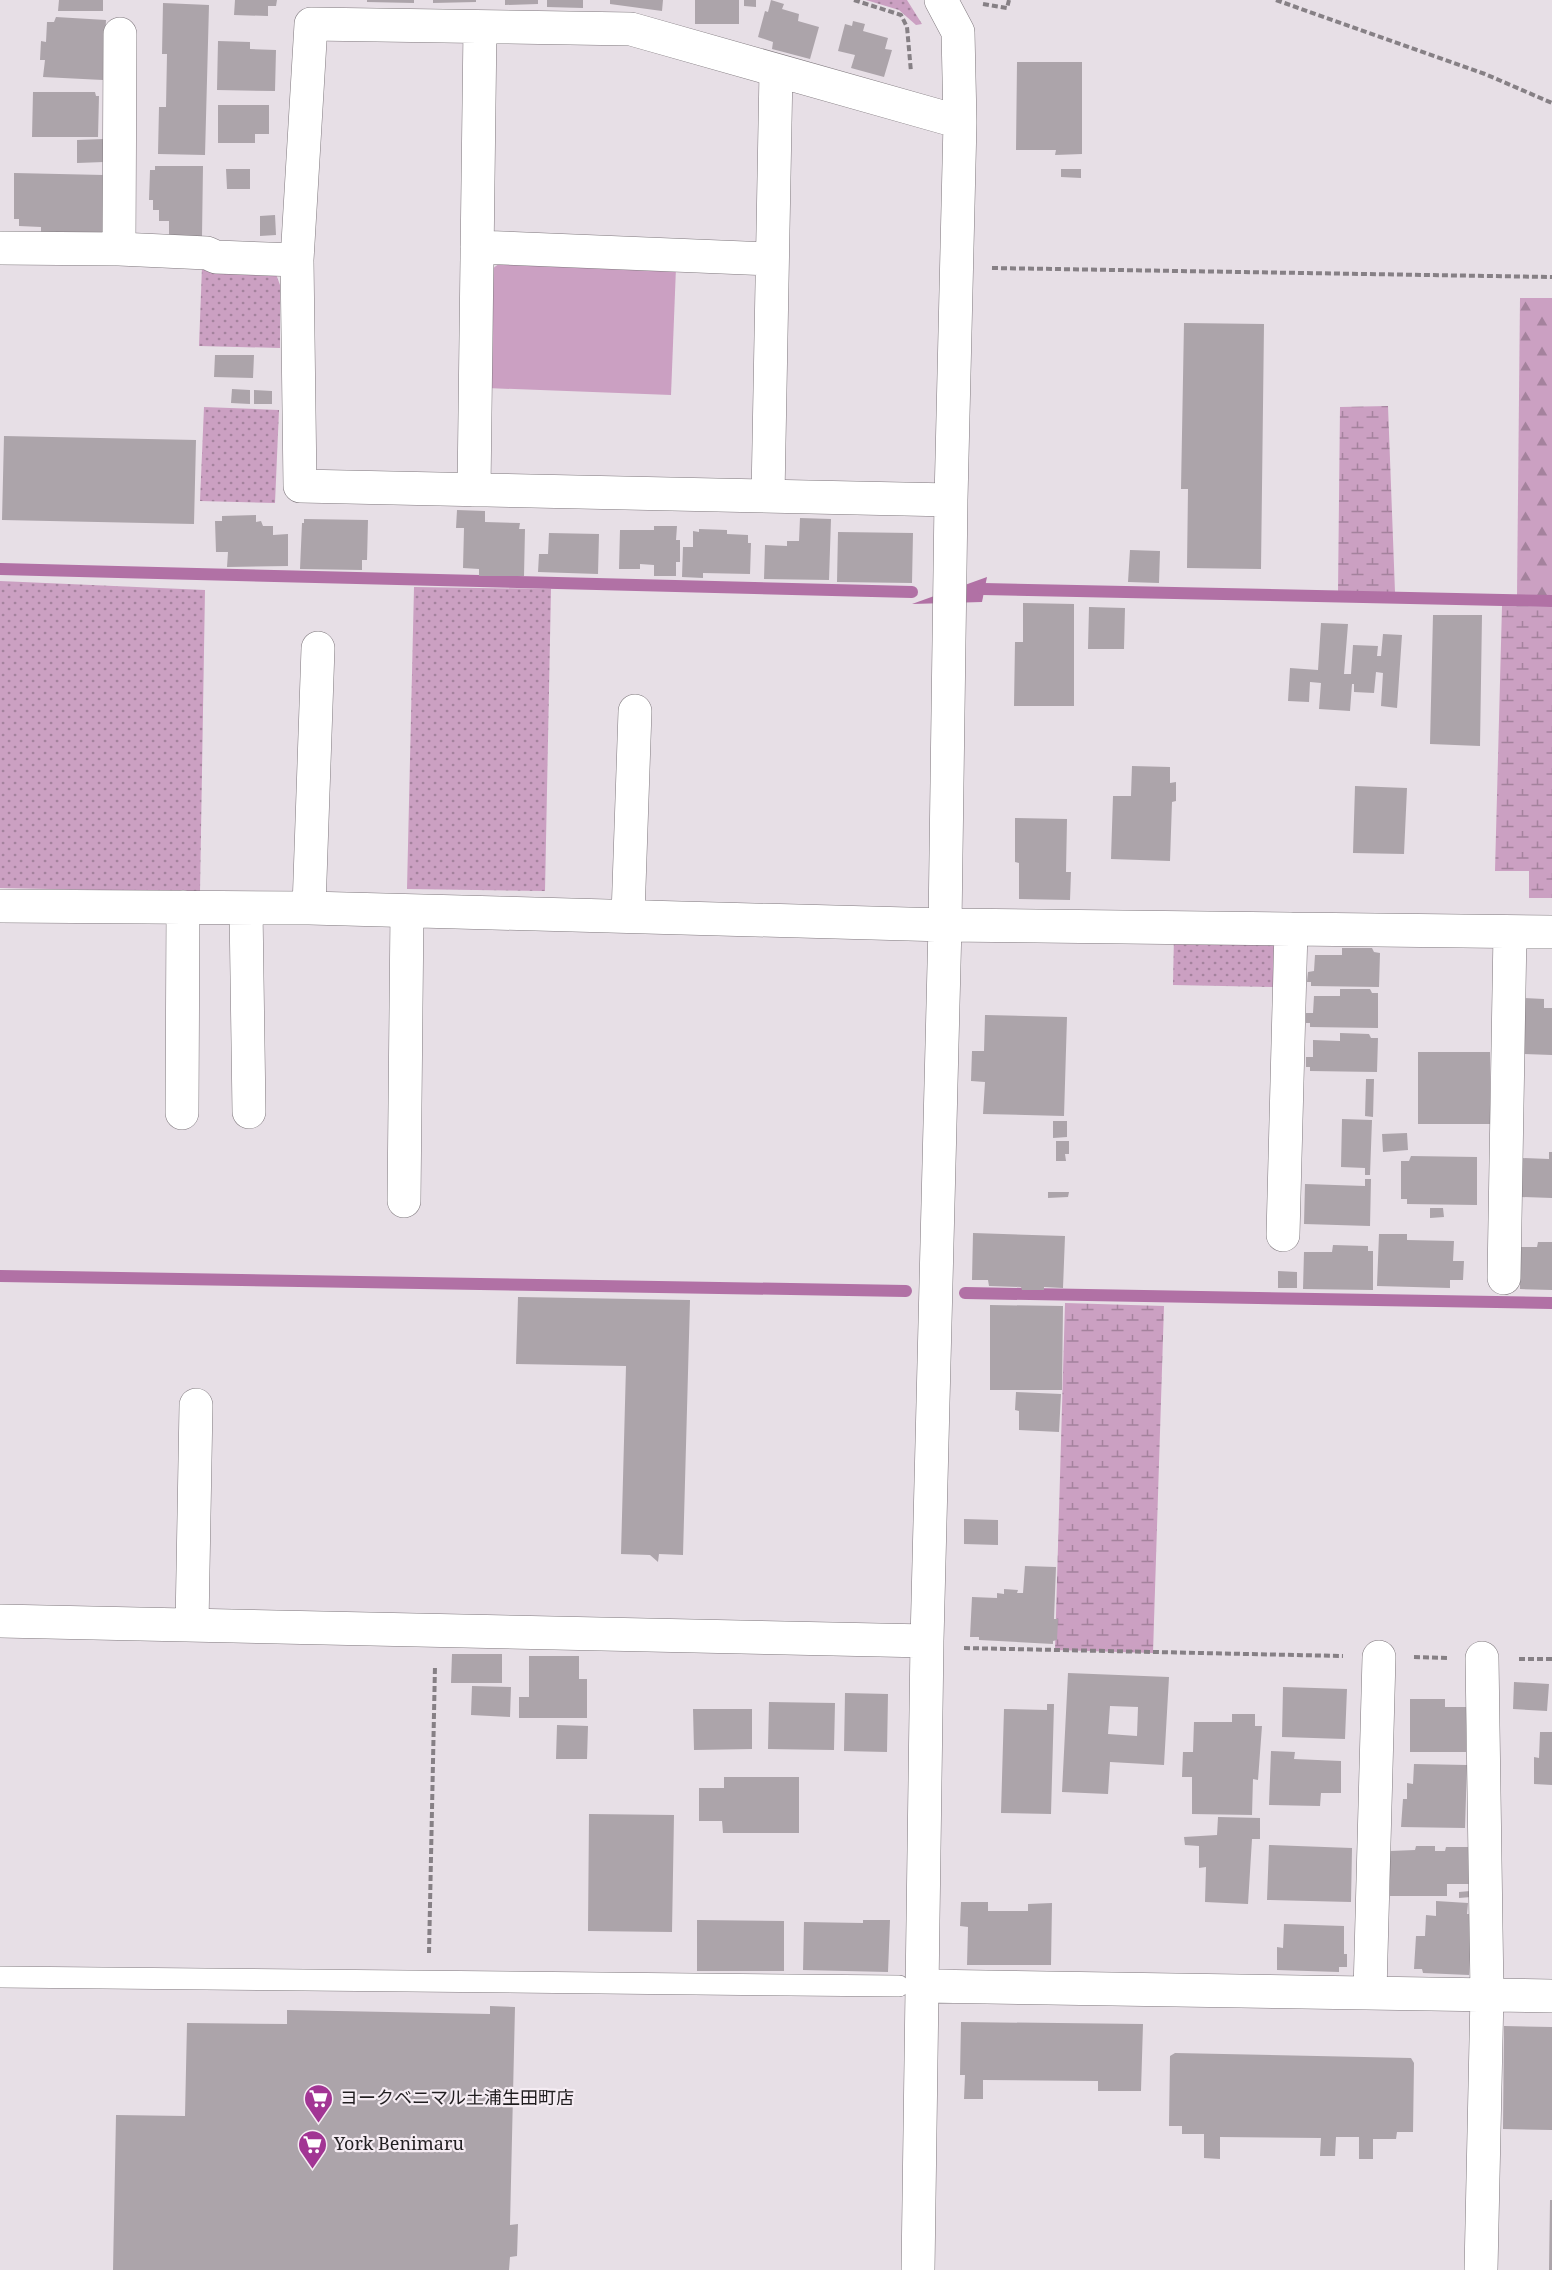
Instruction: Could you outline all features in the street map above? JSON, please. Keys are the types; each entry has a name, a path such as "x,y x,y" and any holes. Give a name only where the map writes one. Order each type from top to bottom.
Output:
{"street":[{"path":"918,2270 911,1986 927,1645 945,925 951,500 960,122 958,32 941,0"},
{"path":"951,500 300,486 297,260 311,24 631,29 960,122"},
{"path":"474,490 480,27"},
{"path":"120,34 120,249"},
{"path":"768,496 776,71"},
{"path":"477,247 772,259"},
{"path":"0,248 120,249 207,253 216,257 297,260"},
{"path":"309,908 318,648"},
{"path":"628,916 635,711"},
{"path":"0,906 309,908 945,925 1552,932"},
{"path":"182,1113 183,908"},
{"path":"246,908 249,1112"},
{"path":"404,1201 407,910"},
{"path":"1283,1234 1291,929"},
{"path":"1504,1278 1510,932"},
{"path":"192,1625 196,1405"},
{"path":"0,1621 435,1630 927,1645"},
{"path":"1370,1992 1378,1657"},
{"path":"1481,2270 1487,1994 1482,1658"},
{"path":"911,1986 1552,1996"}],"lane":[{"path":"0,1977 911,1986"}],"path":[{"path":"854,0 901,15 907,27 912,82"},
{"path":"976,2 1007,8 1009,0"},
{"path":"1276,0 1485,74 1552,103"},
{"path":"990,268 1552,277"},
{"path":"428,1980 435,1630"},
{"path":"927,1645 1378,1657 1552,1659"}],"green space":[{"path":"866,0 907,0 922,24 916,25 899,10"},
{"path":"504,260 676,267 671,395 487,388 492,269"},
{"path":"202,267 276,274 280,285 280,348 199,346"},
{"path":"1520,298 1552,298 1552,596 1517,596"},
{"path":"1388,406 1395,592 1338,592 1340,407"},
{"path":"204,407 279,410 275,503 200,501"},
{"path":"0,581 205,590 200,892 0,888"},
{"path":"414,587 551,589 545,891 407,889"},
{"path":"1502,606 1552,607 1552,898 1529,898 1529,871 1495,871"},
{"path":"1174,935 1274,937 1273,987 1173,985"},
{"path":"1065,1303 1164,1306 1153,1653 1055,1650"}],"shaded area":[{"path":"987,577 982,602 912,604"}],"building":[{"path":"59,0 103,0 103,11 58,11"},
{"path":"235,0 277,0 276,6 268,6 268,16 234,15"},
{"path":"367,0 414,0 414,3 367,2"},
{"path":"433,0 476,0 476,2 433,3"},
{"path":"505,0 538,0 538,4 505,5"},
{"path":"547,0 583,0 583,8 547,7"},
{"path":"610,0 663,0 662,11 610,4"},
{"path":"695,0 739,0 739,24 695,24"},
{"path":"744,0 756,0 756,7 744,6"},
{"path":"771,0 784,4 782,9 799,14 798,21 819,27 810,59 772,49 773,42 758,37 765,11 768,12"},
{"path":"163,3 209,5 205,155 158,154 159,107 166,107 167,54 162,54"},
{"path":"56,17 106,20 103,80 43,77 45,60 40,60 41,41 46,42 47,22 54,22"},
{"path":"853,21 865,24 863,31 888,38 885,49 892,50 884,77 851,68 855,55 838,51 845,24 852,26"},
{"path":"218,41 250,42 250,49 276,50 275,91 217,90"},
{"path":"1017,62 1082,62 1082,154 1055,155 1056,150 1016,150"},
{"path":"33,92 95,92 96,96 99,96 98,137 32,137"},
{"path":"218,105 269,105 269,134 255,134 255,143 218,143"},
{"path":"104,139 104,162 77,163 77,140"},
{"path":"155,166 203,166 202,236 169,236 169,221 159,221 159,210 153,210 153,200 149,200 150,170 155,170"},
{"path":"226,169 250,169 250,189 227,189"},
{"path":"1061,169 1081,169 1081,178 1061,177"},
{"path":"14,173 104,175 102,236 41,234 41,227 19,226 19,219 14,219"},
{"path":"275,215 276,235 260,236 260,216"},
{"path":"1184,323 1264,324 1261,569 1187,568 1188,489 1181,489"},
{"path":"215,355 254,355 253,378 214,377"},
{"path":"232,389 250,390 250,404 231,403"},
{"path":"254,390 272,391 272,404 254,404"},
{"path":"4,436 196,440 194,524 2,520"},
{"path":"457,510 485,511 485,522 520,523 519,529 525,529 524,576 479,576 479,569 463,568 464,528 456,528"},
{"path":"256,515 256,522 261,521 263,526 273,526 273,535 288,534 288,566 227,567 228,552 216,552 215,521 222,521 222,516"},
{"path":"800,518 831,519 829,580 764,579 765,545 787,546 787,541 799,541"},
{"path":"304,519 368,520 367,560 362,560 362,570 300,569"},
{"path":"654,526 677,526 676,540 680,540 680,562 676,562 676,576 654,576 654,565 640,564 640,569 619,569 620,530 654,530"},
{"path":"699,529 727,530 727,534 748,535 748,543 751,543 750,574 703,573 703,578 682,577 683,547 693,547 693,531 699,532"},
{"path":"838,532 913,533 912,583 837,582"},
{"path":"549,533 599,534 598,574 538,572 539,554 548,554"},
{"path":"1130,550 1160,551 1159,583 1128,582"},
{"path":"1023,603 1074,604 1074,706 1014,706 1015,642 1023,642"},
{"path":"1089,607 1125,608 1124,649 1088,649"},
{"path":"1433,615 1482,615 1480,746 1430,744"},
{"path":"1321,623 1348,624 1344,674 1351,674 1353,645 1378,646 1377,656 1381,656 1383,634 1402,635 1397,708 1381,706 1383,673 1376,672 1374,693 1354,692 1354,684 1352,684 1350,711 1319,709 1321,683 1310,682 1309,702 1288,701 1290,668 1318,670"},
{"path":"1132,766 1170,767 1170,783 1176,782 1176,801 1172,802 1170,861 1111,859 1113,796 1131,796"},
{"path":"1355,786 1407,788 1404,854 1353,853"},
{"path":"1015,818 1067,819 1066,872 1071,872 1070,900 1019,899 1019,863 1015,862"},
{"path":"1342,948 1372,948 1374,952 1380,953 1379,987 1311,986 1311,982 1307,982 1308,972 1314,971 1315,955 1342,955"},
{"path":"1340,989 1370,989 1372,993 1378,993 1378,1028 1310,1027 1310,1023 1306,1023 1306,1013 1313,1013 1314,996 1340,996"},
{"path":"1523,998 1544,999 1544,1008 1552,1008 1552,1055 1521,1054"},
{"path":"985,1015 1067,1017 1064,1116 983,1114 985,1082 971,1081 972,1051 984,1051"},
{"path":"1340,1033 1369,1034 1371,1038 1378,1038 1377,1072 1310,1071 1310,1067 1306,1067 1306,1057 1313,1057 1313,1040 1340,1041"},
{"path":"1418,1052 1490,1052 1490,1124 1418,1124"},
{"path":"1366,1079 1374,1079 1373,1117 1365,1116"},
{"path":"1342,1119 1372,1120 1370,1175 1365,1175 1365,1168 1341,1167"},
{"path":"1053,1121 1067,1121 1067,1137 1053,1138"},
{"path":"1407,1133 1408,1150 1383,1152 1382,1134"},
{"path":"1056,1141 1069,1141 1069,1154 1065,1154 1066,1161 1056,1161"},
{"path":"1549,1152 1552,1152 1552,1198 1521,1197 1522,1158 1549,1159"},
{"path":"1411,1156 1477,1157 1477,1205 1407,1204 1407,1199 1401,1199 1401,1161 1409,1161"},
{"path":"1365,1179 1371,1179 1370,1226 1304,1224 1305,1184 1365,1186"},
{"path":"1048,1192 1069,1192 1068,1197 1048,1198"},
{"path":"1430,1208 1443,1208 1444,1217 1430,1218"},
{"path":"973,1233 1065,1236 1063,1288 1044,1287 1044,1290 1022,1290 1021,1287 989,1286 988,1280 972,1280"},
{"path":"1379,1234 1407,1234 1407,1240 1454,1241 1453,1261 1464,1261 1463,1280 1450,1280 1450,1288 1377,1286"},
{"path":"1538,1242 1552,1242 1552,1290 1520,1289 1520,1247 1537,1247"},
{"path":"1333,1245 1368,1246 1368,1251 1373,1251 1373,1290 1303,1289 1304,1252 1332,1252"},
{"path":"1278,1271 1297,1272 1297,1288 1278,1288"},
{"path":"518,1297 690,1300 683,1555 659,1554 658,1562 650,1555 621,1554 626,1366 516,1364"},
{"path":"990,1305 1063,1306 1062,1390 990,1390"},
{"path":"1016,1392 1061,1394 1059,1432 1019,1430 1019,1411 1015,1410"},
{"path":"964,1519 998,1520 998,1545 964,1544"},
{"path":"1025,1566 1056,1567 1054,1619 1058,1619 1057,1640 1053,1641 1053,1644 979,1640 979,1637 970,1637 972,1597 997,1598 997,1593 1004,1594 1004,1589 1018,1590 1017,1593 1023,1593"},
{"path":"452,1654 502,1654 502,1683 451,1683"},
{"path":"529,1656 579,1656 579,1679 587,1679 587,1718 519,1718 519,1697 529,1697"},
{"path":"1068,1673 1169,1677 1164,1765 1110,1762 1108,1794 1062,1792","holes":["1110,1706 1138,1707 1137,1736 1108,1734"]},
{"path":"1514,1682 1549,1684 1547,1711 1513,1709"},
{"path":"472,1686 511,1687 510,1717 471,1715"},
{"path":"1283,1687 1347,1689 1345,1739 1282,1737"},
{"path":"845,1693 888,1694 887,1752 844,1751"},
{"path":"1410,1699 1445,1699 1445,1707 1466,1707 1466,1752 1410,1752"},
{"path":"769,1702 835,1703 834,1750 768,1749"},
{"path":"1047,1704 1054,1704 1051,1814 1001,1813 1004,1709 1047,1710"},
{"path":"693,1709 752,1709 752,1749 694,1750"},
{"path":"1232,1714 1255,1714 1255,1726 1262,1726 1258,1780 1253,1779 1252,1815 1192,1814 1192,1777 1182,1777 1183,1752 1193,1752 1194,1722 1232,1722"},
{"path":"557,1725 588,1726 587,1759 556,1759"},
{"path":"1540,1732 1552,1732 1552,1785 1534,1784 1534,1757 1539,1758"},
{"path":"1271,1751 1295,1752 1294,1759 1341,1761 1341,1793 1321,1793 1320,1806 1269,1805"},
{"path":"1414,1764 1467,1765 1465,1828 1401,1827 1403,1799 1407,1799 1407,1783 1413,1784"},
{"path":"724,1777 799,1777 799,1833 723,1833 722,1821 699,1821 699,1788 724,1788"},
{"path":"589,1814 674,1815 672,1932 588,1931"},
{"path":"1218,1817 1260,1818 1260,1839 1252,1839 1248,1904 1205,1902 1206,1867 1199,1868 1199,1846 1185,1845 1184,1837 1217,1835"},
{"path":"1269,1845 1352,1848 1351,1902 1267,1900"},
{"path":"1416,1846 1435,1846 1435,1851 1445,1851 1446,1847 1469,1847 1469,1884 1447,1884 1447,1896 1390,1896 1390,1851 1415,1850"},
{"path":"1470,1891 1471,1897 1459,1898 1459,1892"},
{"path":"1436,1901 1468,1903 1467,1914 1472,1914 1469,1975 1423,1973 1422,1969 1414,1969 1416,1936 1425,1936 1426,1915 1436,1916"},
{"path":"961,1902 988,1902 988,1911 1028,1911 1028,1904 1052,1903 1051,1965 967,1965 968,1927 960,1926"},
{"path":"697,1920 784,1921 784,1971 697,1971"},
{"path":"863,1920 890,1920 888,1972 803,1970 804,1922 863,1923"},
{"path":"1284,1924 1344,1926 1344,1954 1347,1954 1347,1967 1339,1967 1339,1972 1277,1970 1277,1947 1283,1948"},
{"name":"York Benimaru","path":"490,2006 515,2007 510,2225 518,2224 517,2256 510,2257 509,2270 113,2270 116,2115 185,2116 187,2023 287,2024 287,2010 490,2014"},
{"path":"961,2022 1143,2024 1141,2091 1098,2091 1098,2081 983,2080 983,2099 964,2099 965,2075 960,2075"},
{"path":"1504,2026 1552,2027 1552,2130 1503,2129"},
{"path":"1175,2053 1411,2058 1414,2063 1413,2132 1397,2132 1396,2139 1373,2139 1373,2159 1359,2159 1359,2137 1336,2137 1335,2156 1320,2156 1321,2138 1220,2137 1220,2159 1204,2158 1204,2134 1182,2134 1182,2126 1169,2126 1170,2056"},
{"path":"1550,2200 1552,2200 1552,2270 1549,2270"}],"waterway":[{"path":"0,569 912,592"},
{"path":"983,589 1552,601"},
{"path":"0,1276 906,1291"},
{"path":"965,1293 1552,1303"}],"place":[{"name":"ヨークベニマル土浦生田町店","path":"319,2124"},
{"name":"York Benimaru","path":"313,2170"}]}
